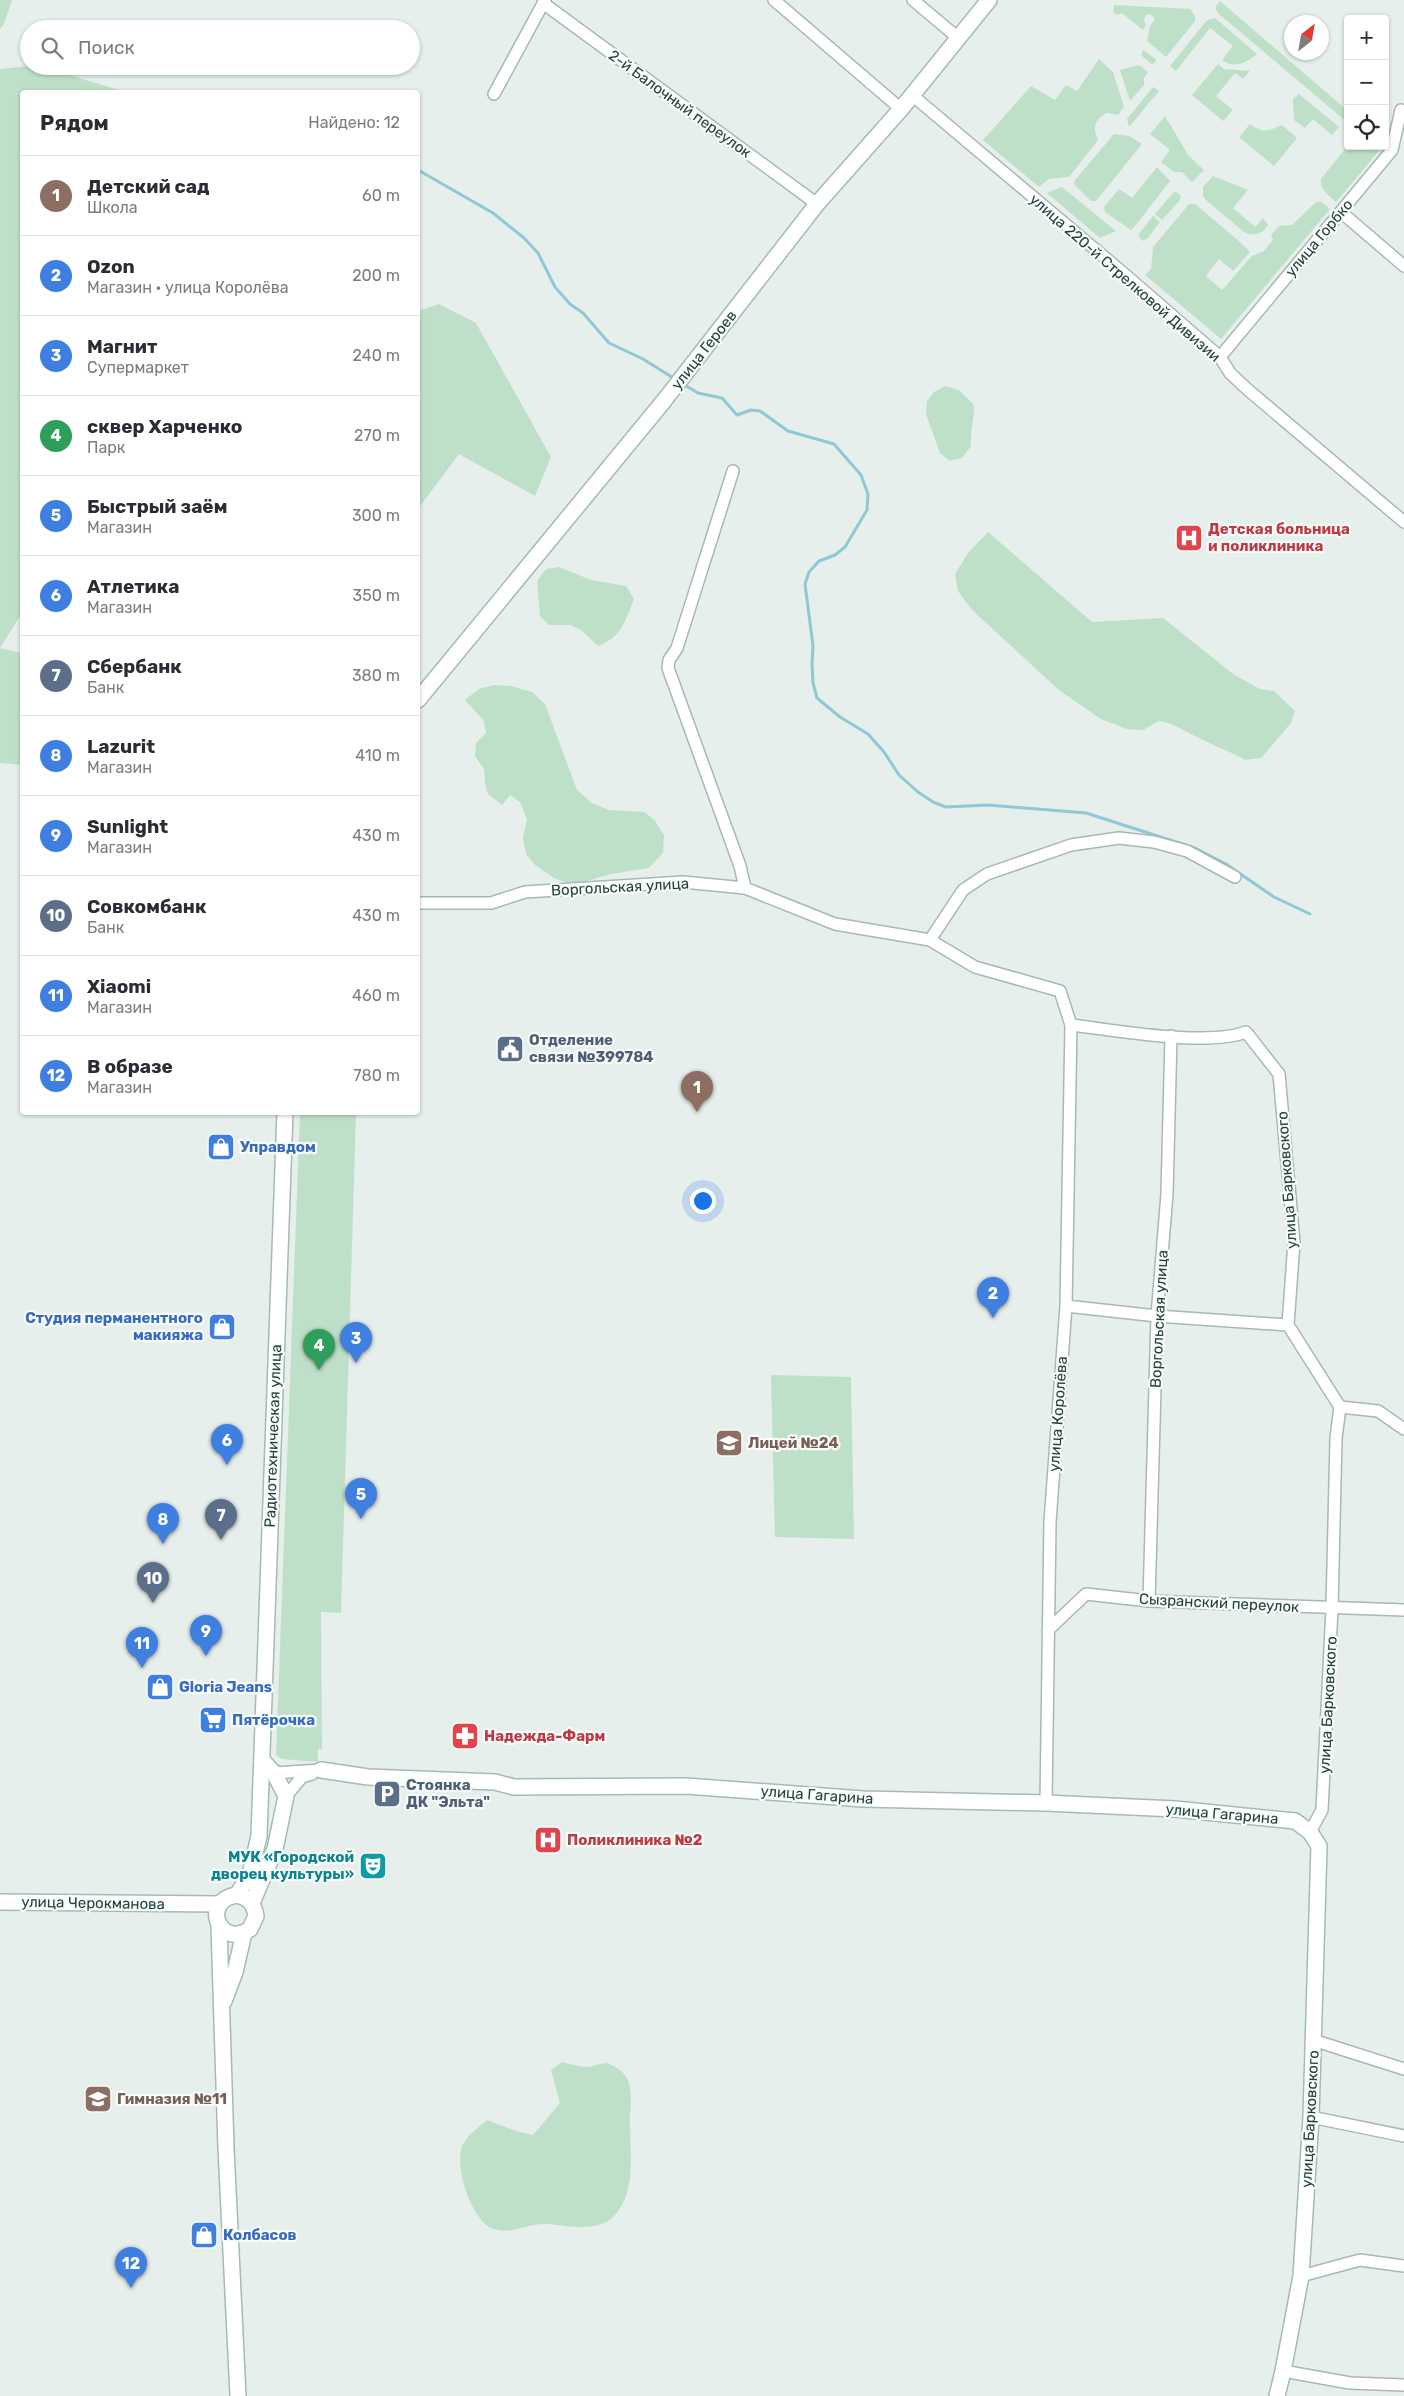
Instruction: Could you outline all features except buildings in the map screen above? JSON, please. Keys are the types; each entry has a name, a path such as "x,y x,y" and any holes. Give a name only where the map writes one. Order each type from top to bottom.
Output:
{"street":[{"path":"774,0 901,109"},
{"path":"913,0 957,37"},
{"name":"улица Героев","path":"420,698 664,402 817,204 901,109 988,0"},
{"path":"494,94 544,1"},
{"name":"2-й Балочный переулок","path":"544,1 817,204"},
{"name":"улица 220-й Стрелковой Дивизии","path":"912,94 1220,357 1230,373 1247,390 1404,522"},
{"name":"улица Горбко","path":"1220,357 1392,150 1399,108"},
{"path":"1341,212 1404,266"},
{"path":"733,471 677,648 669,660 668,668 740,866 745,888"},
{"path":"930,940 963,890 987,874 1071,845 1119,838 1154,842 1188,851 1235,876"},
{"name":"Воргольская улица","path":"420,903 491,903 525,892 683,882 745,888 835,924 930,940 975,967 1060,991 1071,1024"},
{"path":"1071,1024 1171,1036"},
{"name":"улица Королёва","path":"1046,1803 1050,1522 1066,1306 1071,1024"},
{"name":"улица Барковского","path":"1171,1036 1233,1037 1246,1032 1279,1074 1294,1242 1288,1325"},
{"name":"Воргольская улица","path":"1149,1601 1157,1316 1167,1194 1171,1036"},
{"name":"Радиотехническая улица","path":"219,1916 227,1898 236,1895 250,1874 260,1819 285,1115"},
{"path":"1066,1306 1157,1316 1288,1325 1340,1407 1378,1412 1404,1429"},
{"name":"улица Барковского","path":"1276,2396 1284,2371 1301,2276 1312,2117 1319,1846 1310,1832 1322,1810 1332,1608 1336,1438 1340,1407"},
{"name":"Сызранский переулок","path":"1048,1630 1086,1594 1149,1601 1404,1610"},
{"path":"252,1903 275,1849 286,1796 274,1773 262,1760"},
{"path":"260,1819 267,1829 276,1825 286,1796 302,1777 321,1770"},
{"name":"улица Гагарина","path":"274,1773 321,1770 368,1777 495,1782 514,1787 686,1786 863,1799 1046,1803 1175,1809 1295,1821 1310,1832"},
{"path":"262,1784 274,1773"},
{"path":"223,2005 235,1972 244,1933 254,1923 255,1909 252,1903 242,1896 236,1895"},
{"name":"улица Черокманова","path":"0,1902 187,1904 219,1916"},
{"path":"219,1916 226,1932 235,1935 244,1933"},
{"path":"219,1916 225,2129 238,2396"},
{"path":"1314,2040 1404,2069"},
{"path":"1312,2117 1404,2136"},
{"path":"1301,2276 1360,2260 1404,2266"},
{"path":"1284,2371 1350,2383 1404,2385"}],"green space":[{"path":"0,0 12,0 4,24 0,29"},
{"path":"1220,1 1284,56 1284,60 1289,60 1344,108 1344,120 1219,14 1215,8"},
{"path":"1114,5 1190,9 1195,16 1195,21 1166,57 1147,41 1150,26 1155,19 1151,14 1146,15 1144,19 1146,25 1143,30 1122,13 1117,15 1113,12"},
{"path":"1215,18 1257,54 1240,64 1226,63 1222,60 1233,46 1210,28 1176,71 1170,66 1207,20"},
{"path":"1143,50 1156,59 1155,63 1151,64 1141,55"},
{"path":"1099,59 1113,72 1124,107 1118,115 1107,113 1097,121 1095,131 1098,140 1069,177 1049,179 1039,187 983,140 1031,86 1055,100 1066,85 1077,91"},
{"path":"1218,64 1224,69 1250,71 1243,79 1235,73 1216,96 1233,110 1223,121 1192,95"},
{"path":"1139,65 1148,72 1144,78 1144,85 1130,101 1120,70"},
{"path":"20,67 20,75 69,75 118,90 20,90 20,616 0,648 0,69"},
{"path":"1153,87 1159,91 1129,127 1127,119"},
{"path":"1299,94 1339,127 1332,135 1313,119 1305,128 1294,120 1293,99"},
{"path":"1165,116 1188,155 1204,170 1192,182 1182,172 1174,172 1161,162 1170,150 1150,134"},
{"path":"1250,124 1262,130 1273,129 1282,125 1297,138 1274,166 1239,137"},
{"path":"1114,134 1129,136 1142,144 1096,201 1091,201 1074,184 1075,180"},
{"path":"1344,150 1380,150 1336,202 1323,189 1321,179"},
{"path":"1157,167 1170,181 1131,230 1105,212 1104,207 1119,189 1132,198"},
{"path":"1213,176 1248,190 1233,208 1255,227 1263,218 1268,225 1263,231 1258,234 1244,232 1206,200 1203,196 1203,187"},
{"path":"1062,187 1116,231 1100,238 1047,193"},
{"path":"1176,192 1181,196 1180,200 1162,220 1155,214"},
{"path":"1320,201 1330,209 1221,339 1145,275 1151,269 1153,247 1189,204 1195,204 1250,252 1233,271 1219,259 1206,276 1222,290 1252,256 1264,251 1273,240 1271,235 1279,226 1292,225 1315,203"},
{"path":"1153,216 1160,222 1148,238 1142,241 1138,235"},
{"path":"439,304 476,323 551,457 535,496 459,454 420,506 420,310"},
{"path":"945,386 959,390 974,405 971,446 962,458 950,461 940,453 926,414 927,401 934,392"},
{"path":"988,532 1092,622 1163,618 1233,674 1260,689 1274,691 1295,711 1291,723 1261,758 1245,760 1180,728 1159,721 1143,730 1127,729 1101,719 1060,691 972,610 958,591 955,574 968,553"},
{"path":"559,567 591,580 626,586 634,599 622,627 612,638 598,646 581,630 571,625 549,625 540,616 537,581 546,569"},
{"path":"0,648 20,653 20,765 0,763"},
{"path":"494,685 511,686 532,692 545,704 577,790 592,803 609,810 645,812 655,821 664,835 663,853 649,868 611,874 573,885 554,878 535,865 526,854 523,838 527,819 520,802 510,795 502,805 488,794 484,769 475,756 476,743 486,733 484,721 465,700 479,689"},
{"path":"300,1115 356,1115 341,1613 321,1612 322,1749 318,1749 318,1762 282,1759 276,1755"},
{"path":"771,1375 851,1377 854,1539 775,1537"},
{"path":"562,2062 588,2067 607,2063 622,2072 629,2083 631,2096 631,2168 627,2193 615,2215 600,2225 573,2227 539,2224 503,2231 496,2230 482,2221 470,2201 465,2188 460,2164 460,2153 463,2144 487,2120 533,2135 560,2103 551,2070"}],"waterway":[{"path":"420,171 493,213 524,238 538,253 555,287 570,304 583,313 609,343 643,359 675,379"},
{"path":"683,384 698,393 722,398 737,415 751,410 760,411 788,431 834,444 861,475 868,494 867,510 845,547 835,555 819,561 809,572 805,584 813,646 813,683 817,698 840,717 868,734 884,752 899,775 918,792 933,802 946,807 988,805 1086,813 1195,848 1226,864 1274,897 1310,914"}],"place":[{"name":"Детская больница и поликлиника","path":"1189,538"},
{"name":"Отделение связи №399784","path":"510,1049"},
{"name":"Детский сад","path":"697,1112"},
{"name":"Управдом","path":"221,1147"},
{"name":"Ozon","path":"993,1318"},
{"name":"Студия перманентного макияжа","path":"222,1327"},
{"name":"Магнит","path":"356,1363"},
{"name":"сквер Харченко","path":"319,1370"},
{"name":"Лицей №24","path":"729,1443"},
{"name":"Атлетика","path":"227,1465"},
{"name":"Быстрый заём","path":"361,1519"},
{"name":"Сбербанк","path":"221,1540"},
{"name":"Lazurit","path":"163,1544"},
{"name":"Совкомбанк","path":"153,1603"},
{"name":"Sunlight","path":"206,1656"},
{"name":"Xiaomi","path":"142,1668"},
{"name":"Gloria Jeans","path":"160,1687"},
{"name":"Пятёрочка","path":"213,1720"},
{"name":"Надежда-Фарм","path":"465,1736"},
{"name":"Стоянка ДК \"Эльта\"","path":"387,1794"},
{"name":"Поликлиника №2","path":"548,1840"},
{"name":"МУК «Городской дворец культуры»","path":"373,1866"},
{"name":"Гимназия №11","path":"98,2099"},
{"name":"Колбасов","path":"204,2235"},
{"name":"В образе","path":"131,2288"}]}
